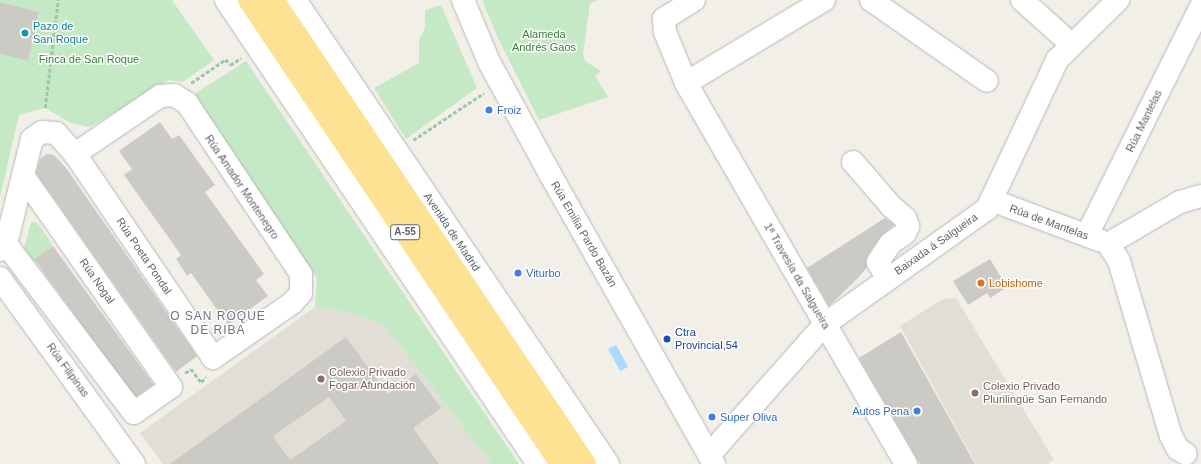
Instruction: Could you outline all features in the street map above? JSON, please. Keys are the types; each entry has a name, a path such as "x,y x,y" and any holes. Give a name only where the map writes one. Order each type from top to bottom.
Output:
{"highway":[{"name":"A-55","path":"249,0 561,464"},
{"name":"Avenida de Madrid","path":"273,0 585,464"}],"street":[{"path":"226,0 538,464"},
{"name":"Avenida de Madrid","path":"295,0 608,464"},
{"name":"Rúa Emilia Pardo Bazán","path":"463,0 489,62 550,174 712,460"},
{"name":"1ª Travesía da Salgueira","path":"694,0 664,19 664,32 687,85 906,464"},
{"path":"687,85 824,0"},
{"path":"871,0 987,81"},
{"path":"1022,0 1071,44"},
{"name":"Baixada á Salgueira","path":"712,460 825,324 887,278 979,215 991,200 1057,60 1071,44 1118,0"},
{"name":"Rúa Mantelas","path":"1087,236 1201,6"},
{"name":"Rúa Amador Montenegro","path":"75,154 160,96 174,95 187,103 301,274 301,293 292,303 213,358"},
{"name":"Rúa Poeta Pondal","path":"3,247 32,139 42,132 56,133 75,154 213,358"},
{"path":"853,162 891,206 905,218 908,226 905,233 890,244 878,262 887,278"},
{"name":"Rúa Nogal","path":"3,247 134,413 171,387 23,176"},
{"path":"1190,456 1178,449 1171,436 1119,261 1108,244 1180,202 1201,196"},
{"name":"Rúa de Mantelas","path":"991,200 1108,244"},
{"name":"Rúa Filipinas","path":"0,278 134,464"}],"path":[{"path":"45,108 58,0"},
{"path":"186,85 226,59 230,65 244,56 240,51"},
{"path":"406,145 484,93"}],"shaded area":[{"name":"Colexio Privado Plurilingüe San Fernando","path":"956,298 1054,460 1047,464 976,464 900,326 943,299"},
{"name":"Colexio Privado Fogar Afundación","path":"315,307 348,312 384,325 492,464 163,464 140,433"}],"green space":[{"name":"Finca de San Roque","path":"0,0 172,0 214,60 183,82 169,80 90,127 71,123 45,108 19,115 0,197 0,54 28,61 39,12 0,2"},
{"name":"Alameda Andrés Gaos","path":"482,0 597,0 590,4 583,54 585,61 601,71 595,76 608,97 539,120 497,36"},
{"path":"441,5 477,88 406,139 374,88 419,63 419,40 425,28 425,10"},
{"path":"246,61 519,464 492,464 384,325 348,312 315,307 317,278 191,96"},
{"path":"31,222 35,222 40,226 53,246 29,266 22,256"}],"water":[{"path":"616,345 628,367 620,371 608,349"}],"building":[{"name":"Pazo de San Roque","path":"0,2 39,12 28,61 0,54"},
{"path":"160,122 172,139 179,135 215,185 205,192 264,274 256,280 268,296 228,325 191,273 187,276 176,259 181,255 124,175 132,169 119,151"},
{"path":"47,154 54,155 66,168 197,356 176,372 36,173 40,159"},
{"path":"885,218 894,225 880,237 868,255 867,267 859,277 829,306 807,268"},
{"path":"53,246 154,384 135,398 34,260"},
{"path":"990,259 1007,287 990,298 987,293 968,305 953,281"},
{"name":"Autos Pena","path":"901,332 975,464 920,464 859,358"},
{"path":"346,337 388,394 416,374 441,408 413,428 439,464 170,464","holes":["329,397 346,421 290,460 273,436"]}],"place":[{"name":"Pazo de San Roque","path":"25,33"},
{"name":"Froiz","path":"489,110"},
{"name":"Viturbo","path":"518,273"},
{"name":"Lobishome","path":"981,283"},
{"name":"Ctra Provincial,54","path":"667,339"},
{"name":"Colexio Privado Fogar Afundación","path":"321,379"},
{"name":"Colexio Privado Plurilingüe San Fernando","path":"975,393"},
{"name":"Autos Pena","path":"917,411"},
{"name":"Super Oliva","path":"712,417"}],"district":[{"name":"O SAN ROQUE DE RIBA","path":"218,324"}]}
